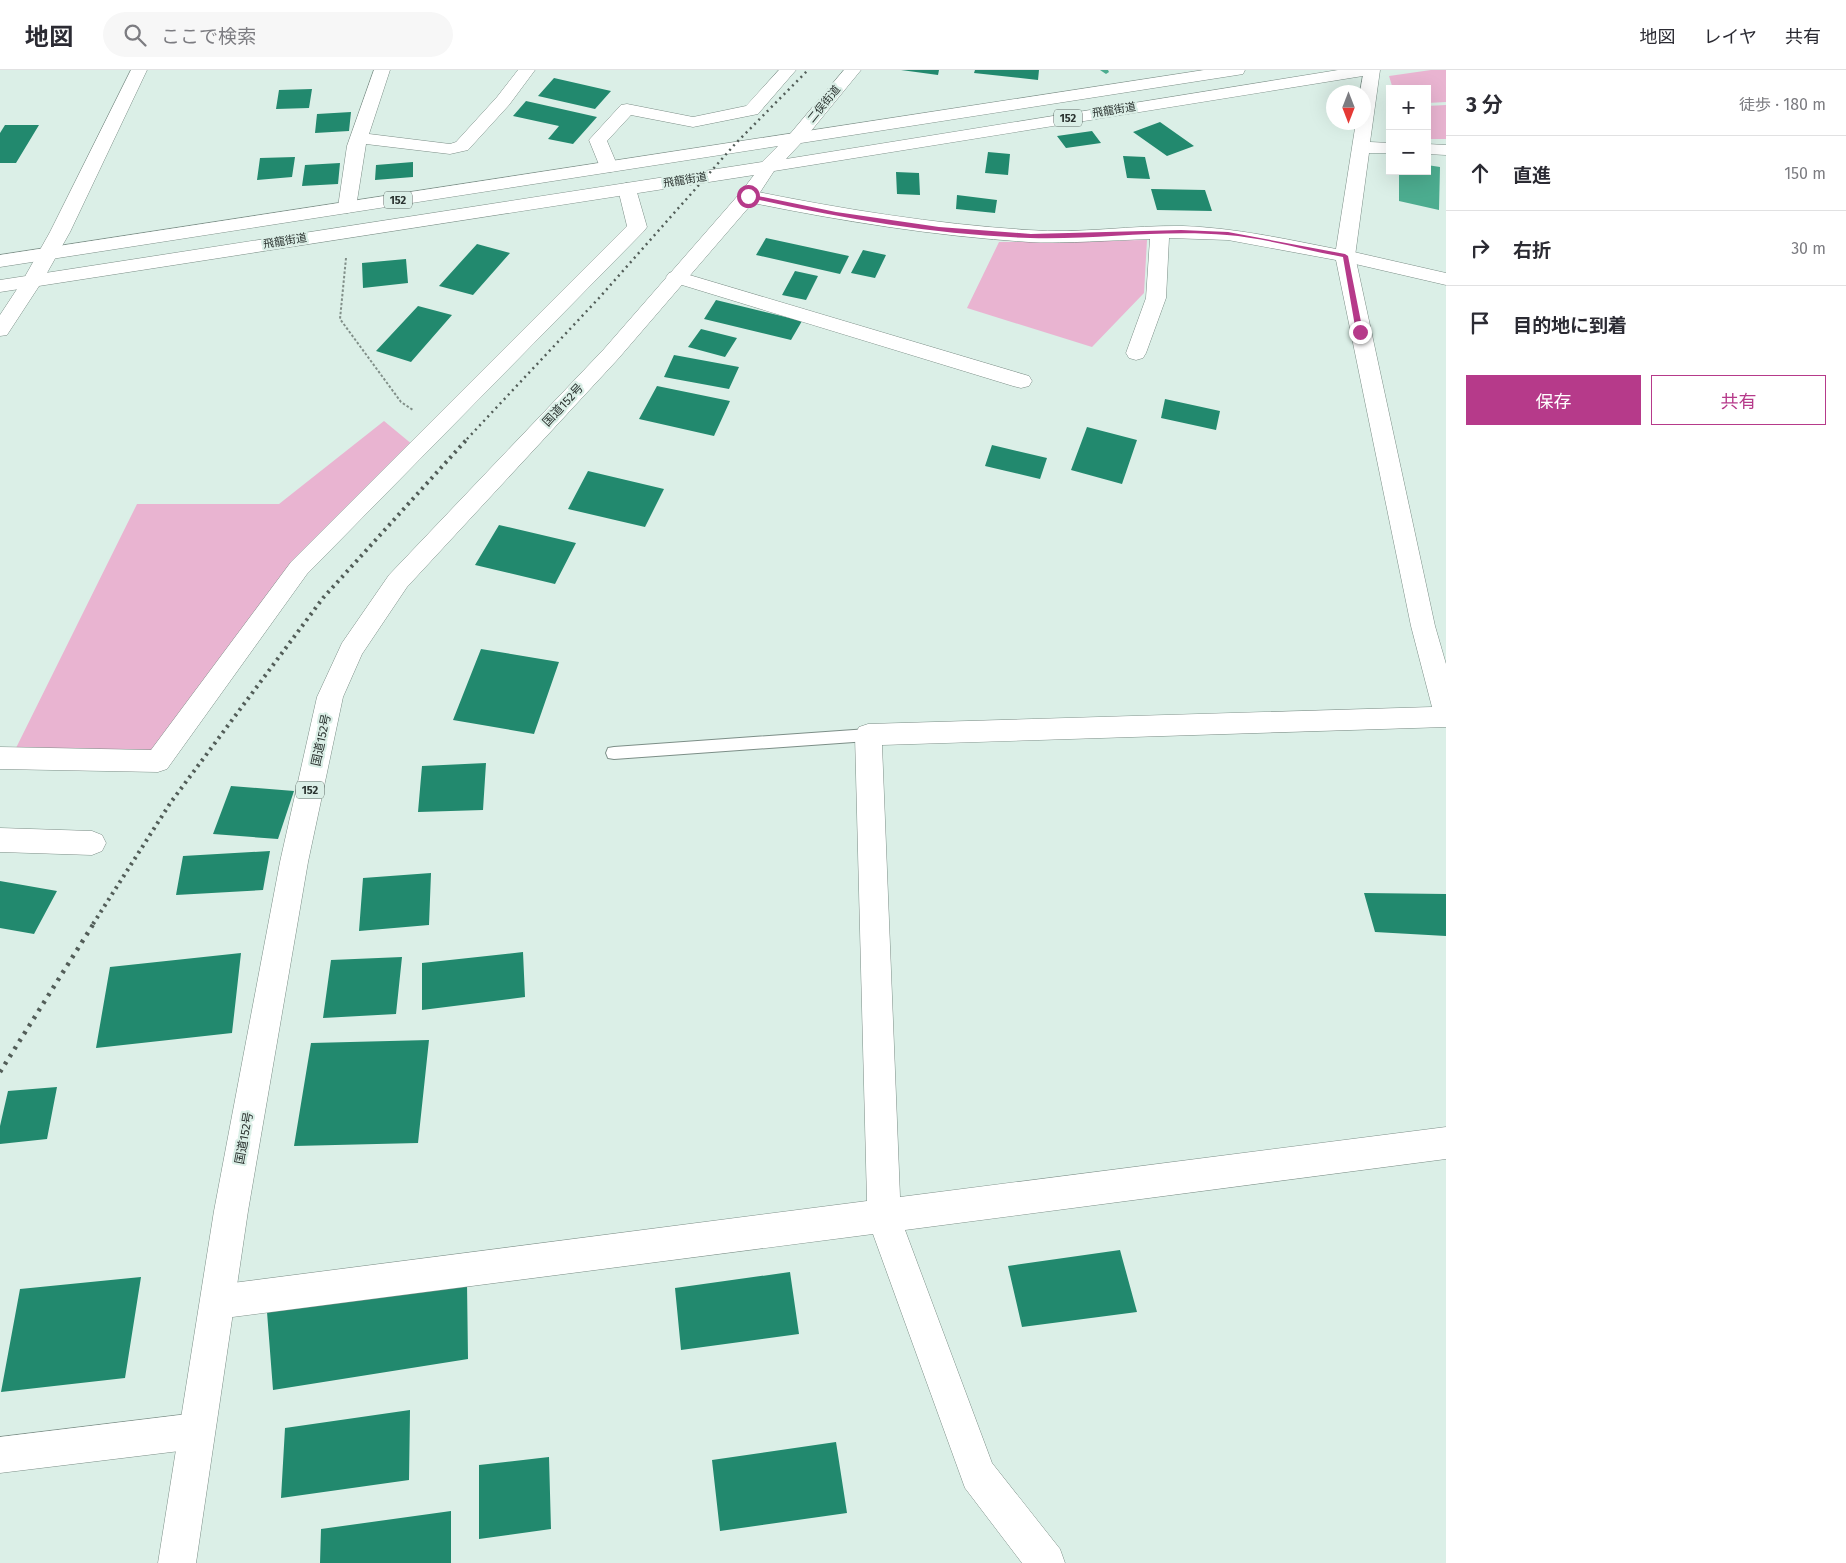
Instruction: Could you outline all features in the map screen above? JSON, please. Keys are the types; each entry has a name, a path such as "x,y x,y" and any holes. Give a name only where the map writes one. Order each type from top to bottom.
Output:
{"main road":[{"path":"0,330 33,280 60,232 138,71 118,70"},
{"path":"347,207 358,138 382,70"},
{"path":"358,138 450,149 462,146 503,101 527,70"},
{"path":"609,167 598,140 627,109 693,122 752,110 788,70"},
{"name":"二俣街道","path":"796,138 852,70"},
{"name":"飛龍街道","path":"0,261 1237,70"},
{"path":"1371,70 1345,256 1360,332 1435,627 1446,710"},
{"name":"飛龍街道","path":"0,286 768,167 1371,70"},
{"name":"国道152号","path":"177,1563 231,1211 294,862 330,697 351,650 398,580 610,354 748,196 768,167 796,138"},
{"path":"1361,146 1386,148"},
{"path":"1431,149 1446,150"},
{"path":"0,758 158,761 299,568 637,227 627,189"},
{"path":"748,196 845,215 939,228 1031,236 1160,232 1228,234 1345,256 1446,278"},
{"path":"1136,353 1156,298 1160,232"},
{"path":"676,277 1021,381"},
{"path":"1046,1563 978,1475 884,1216 868,735 1446,717"},
{"path":"0,840 92,843"},
{"path":"217,1302 1446,1143"},
{"path":"0,1455 196,1431"}],"lane":[{"path":"614,753 868,735"}],"path":[{"path":"349,231 340,319 401,402 438,429"}],"shaded area":[{"path":"1431,70 1446,70 1446,102 1431,103 1431,85 1392,85 1389,76"},
{"path":"1446,105 1446,139 1431,139 1431,106"},
{"path":"1431,166 1440,167 1439,210 1399,201 1399,175 1431,175"},
{"path":"1147,240 1144,293 1092,347 967,308 999,242"},
{"path":"384,421 413,445 152,756 15,750 137,504 279,504"}],"building":[{"path":"901,70 939,70 938,75"},
{"path":"975,70 1039,70 1038,80 974,73"},
{"path":"554,78 611,91 595,109 538,96"},
{"path":"312,89 309,108 276,109 279,90"},
{"path":"526,101 597,117 573,144 548,139 559,126 513,116"},
{"path":"351,112 349,131 315,133 317,114"},
{"path":"1160,122 1194,146 1167,156 1133,132"},
{"path":"5,125 39,125 16,163 0,163 0,133"},
{"path":"1092,131 1101,143 1066,148 1057,136"},
{"path":"988,152 1010,154 1008,175 985,173"},
{"path":"1123,156 1145,157 1150,179 1127,178"},
{"path":"295,157 292,177 257,180 260,158"},
{"path":"413,162 413,177 375,180 376,165"},
{"path":"340,163 338,184 302,186 305,165"},
{"path":"896,172 919,173 920,195 897,194"},
{"path":"1151,189 1205,190 1212,211 1157,210"},
{"path":"957,195 997,200 995,213 956,209"},
{"path":"766,238 849,256 840,274 756,255"},
{"path":"477,244 510,253 473,295 439,286"},
{"path":"863,250 886,255 875,278 851,273"},
{"path":"406,259 408,283 363,288 362,263"},
{"path":"795,271 818,276 806,300 782,295"},
{"path":"716,300 802,321 791,340 704,319"},
{"path":"418,306 452,315 411,362 376,351"},
{"path":"701,329 737,338 725,357 688,347"},
{"path":"674,355 739,367 729,389 664,377"},
{"path":"657,386 730,401 714,436 639,419"},
{"path":"1165,399 1220,411 1216,430 1161,418"},
{"path":"1087,427 1137,440 1122,484 1071,470"},
{"path":"992,445 1047,458 1040,479 985,466"},
{"path":"588,471 664,489 645,527 568,509"},
{"path":"499,525 576,543 555,584 475,565"},
{"path":"481,649 559,662 534,734 453,720"},
{"path":"486,763 483,810 418,812 422,766"},
{"path":"231,786 294,791 278,839 213,834"},
{"path":"270,851 263,890 176,895 183,856"},
{"path":"431,873 429,925 359,931 363,878"},
{"path":"0,881 57,891 34,934 0,928"},
{"path":"1364,893 1446,894 1446,936 1375,932"},
{"path":"523,952 525,997 422,1010 422,963"},
{"path":"241,953 232,1033 96,1048 110,967"},
{"path":"402,957 396,1014 323,1018 331,960"},
{"path":"429,1040 418,1143 294,1146 311,1043"},
{"path":"57,1087 47,1139 0,1144 0,1126 8,1091"},
{"path":"1120,1250 1137,1312 1022,1327 1008,1266"},
{"path":"790,1272 799,1334 681,1350 675,1288"},
{"path":"141,1277 125,1378 1,1392 20,1289"},
{"path":"467,1283 468,1359 273,1390 267,1312"},
{"path":"410,1410 409,1480 281,1498 285,1428"},
{"path":"836,1442 847,1513 720,1531 712,1460"},
{"path":"549,1457 551,1529 479,1539 479,1465"},
{"path":"451,1511 451,1563 320,1563 321,1529"}],"railway":[{"path":"467,439 599,298 736,143 808,70"},
{"path":"93,924 171,802 323,598 468,438"},
{"path":"0,1072 94,923"}],"route":[{"path":"748,196 836,214 939,228 1031,236 1181,232 1228,234 1345,256 1360,332"}]}
